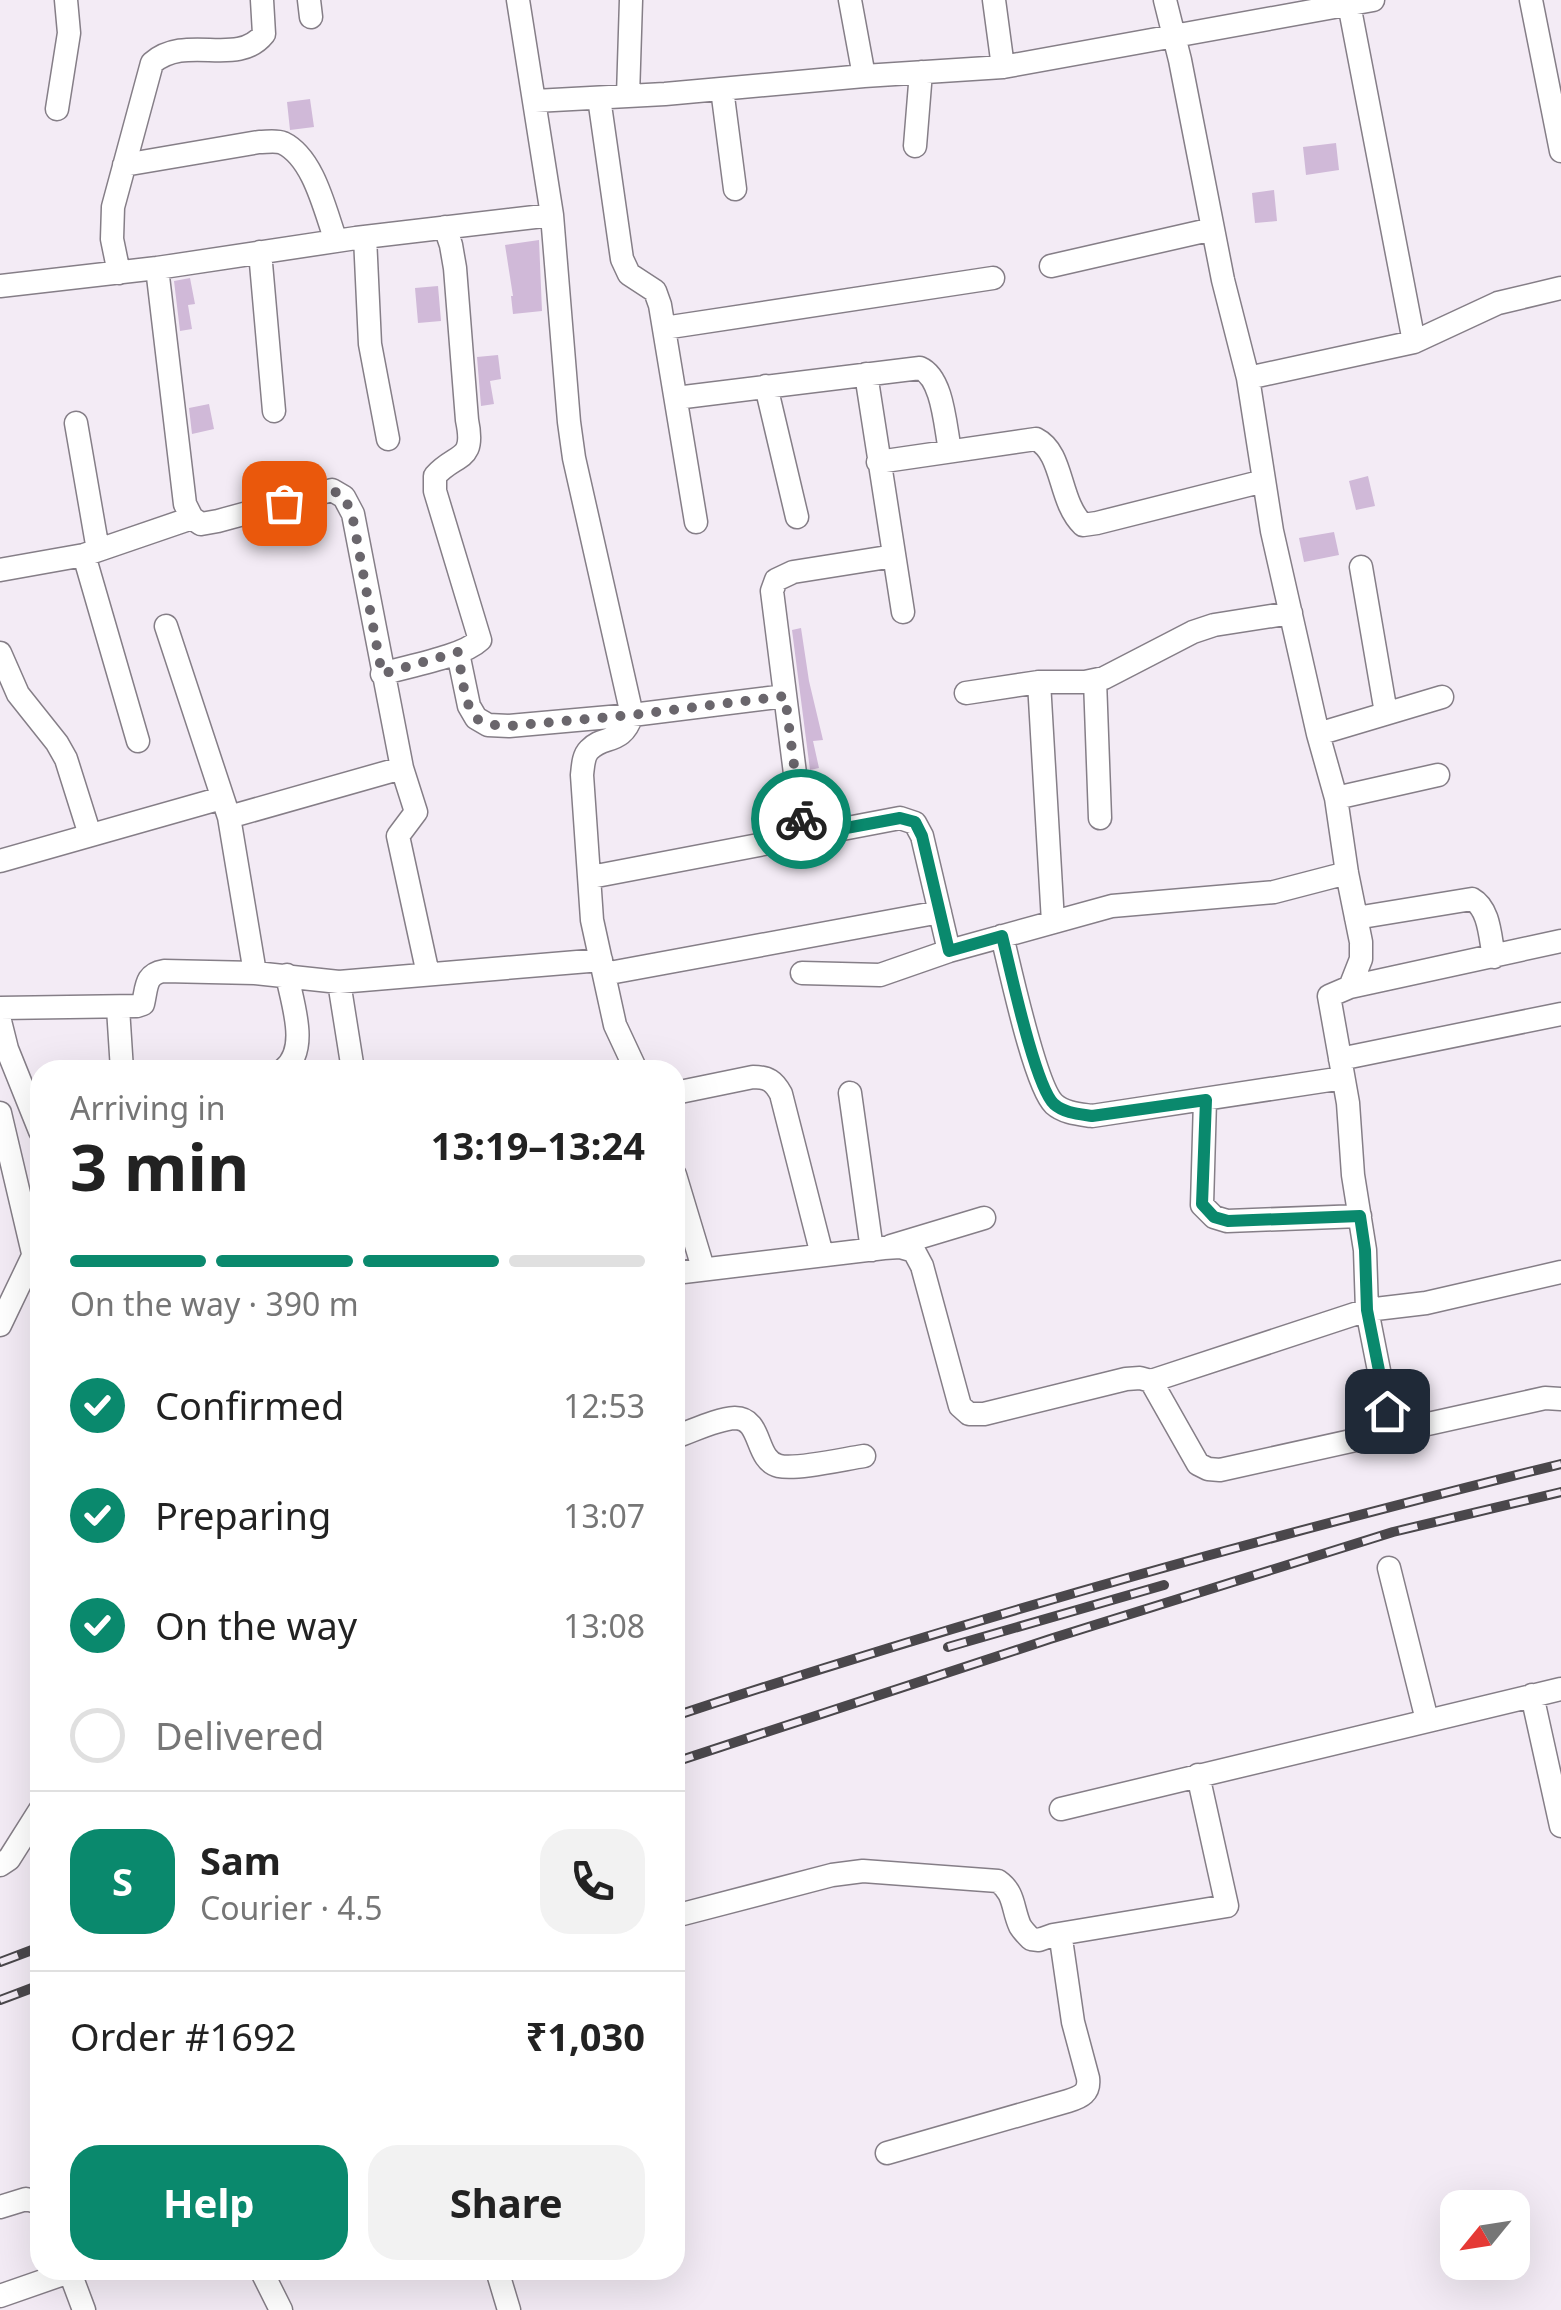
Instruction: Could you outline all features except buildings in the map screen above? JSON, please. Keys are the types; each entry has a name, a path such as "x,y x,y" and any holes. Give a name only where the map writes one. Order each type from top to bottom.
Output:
{"street":[{"path":"57,109 68,33 66,0"},
{"path":"119,272 112,239 113,206 152,63 162,54 176,50 244,50 258,42 264,34 262,0"},
{"path":"518,0 552,215 574,458 632,715 624,732 589,750 582,775 592,920 615,1025 631,1060"},
{"path":"628,96 631,0"},
{"path":"850,0 864,76"},
{"path":"994,0 1003,66"},
{"path":"1165,0 1231,316 1248,378 1291,613 1336,798 1362,942 1361,959 1350,987"},
{"path":"1531,0 1561,151"},
{"path":"534,101 1003,66 1174,36 1318,5 1361,2 1414,342"},
{"path":"915,146 922,72"},
{"path":"722,89 735,190"},
{"path":"600,98 622,259 629,274 655,291 660,305 696,522"},
{"path":"124,165 280,141 297,152 308,167 336,241"},
{"path":"0,286 552,215"},
{"path":"382,674 458,652 480,640 435,490 435,476 467,451 470,437 454,268 445,228"},
{"path":"1051,266 1213,230"},
{"path":"365,237 370,344 388,439"},
{"path":"260,252 274,411"},
{"path":"157,268 185,504 192,518 201,524 332,490 344,497 352,514 402,768 416,812 398,836 428,974"},
{"path":"664,328 993,278"},
{"path":"1248,378 1414,342 1498,302 1561,288"},
{"path":"676,398 920,368 929,372 937,385 950,450"},
{"path":"866,374 903,612"},
{"path":"766,386 798,517"},
{"path":"76,423 91,552 138,741"},
{"path":"878,462 1036,439 1045,444 1053,457 1068,504 1083,525 1264,480"},
{"path":"0,570 91,552 192,518"},
{"path":"803,836 772,591 776,580 793,572 894,556"},
{"path":"1362,567 1386,714"},
{"path":"966,693 1038,682 1104,678 1193,632 1291,613"},
{"path":"166,626 226,807 255,973"},
{"path":"458,652 469,706 476,718 488,725 632,715 785,696"},
{"path":"0,653 18,694 66,759 90,835"},
{"path":"1095,680 1100,818"},
{"path":"1038,682 1053,922"},
{"path":"1318,734 1442,697"},
{"path":"0,861 90,835 402,768"},
{"path":"1336,798 1438,775"},
{"path":"591,877 900,818 915,822 922,836 949,951"},
{"path":"802,973 880,975 949,951 1112,906 1274,892 1347,873"},
{"path":"1356,918 1472,898 1480,903 1485,915 1494,957"},
{"path":"0,1008 138,1006 143,1004 154,972 255,973 339,982 602,966 940,912"},
{"path":"1002,936 1046,1093 1056,1106 1074,1114 1092,1116 1206,1100 1561,1014"},
{"path":"1395,1432 1387,1411 1367,1310 1365,1250 1329,996 1350,987 1561,941"},
{"path":"288,975 299,1045 292,1060"},
{"path":"339,982 351,1060"},
{"path":"118,1008 121,1060"},
{"path":"0,1021 30,1106"},
{"path":"685,1091 754,1077 765,1077 776,1084 782,1094 822,1255"},
{"path":"850,1093 878,1249"},
{"path":"1206,1100 1202,1204 1214,1217 1228,1221 1360,1216"},
{"path":"0,1113 30,1237"},
{"path":"685,1208 703,1268"},
{"path":"878,1249 984,1218"},
{"path":"685,1271 900,1246 914,1251 922,1266 960,1406 969,1414 984,1414 1126,1379 1151,1381 1367,1310 1426,1303 1561,1272"},
{"path":"0,1325 30,1262"},
{"path":"1151,1381 1198,1464 1220,1470 1545,1398 1561,1398"},
{"path":"685,1434 740,1418 750,1423 765,1457 776,1466 864,1456"},
{"path":"1389,1568 1426,1720"},
{"path":"1061,1809 1561,1688"},
{"path":"1532,1696 1561,1826"},
{"path":"685,1913 862,1871 998,1881 1008,1888 1014,1900 1020,1926 1031,1939 1039,1940 1053,1934 1227,1906 1198,1776"},
{"path":"0,1865 9,1859 30,1826"},
{"path":"887,2153 1086,2093 1088,2078 1072,2022 1060,1938 1053,1934"},
{"path":"0,2208 30,2200"},
{"path":"0,2296 44,2280"},
{"path":"72,2280 84,2310"},
{"path":"266,2280 280,2310"},
{"path":"499,2280 509,2310"}],"railway":[{"path":"685,1713 1115,1581 1561,1464"},
{"path":"685,1759 1393,1532 1561,1492"},
{"path":"948,1647 1164,1585"},
{"path":"0,1962 30,1951"},
{"path":"0,2000 30,1989"}],"way so far":[{"path":"284,503 332,490 344,497 352,514 382,674 458,652 469,706 476,718 488,725 632,715 785,696 801,819"}],"route":[{"path":"801,819 803,836 900,818 915,822 922,836 949,951 1002,936 1035,1060 1046,1093 1056,1106 1092,1116 1206,1100 1202,1204 1214,1217 1228,1221 1360,1216 1367,1310 1387,1411"}]}
